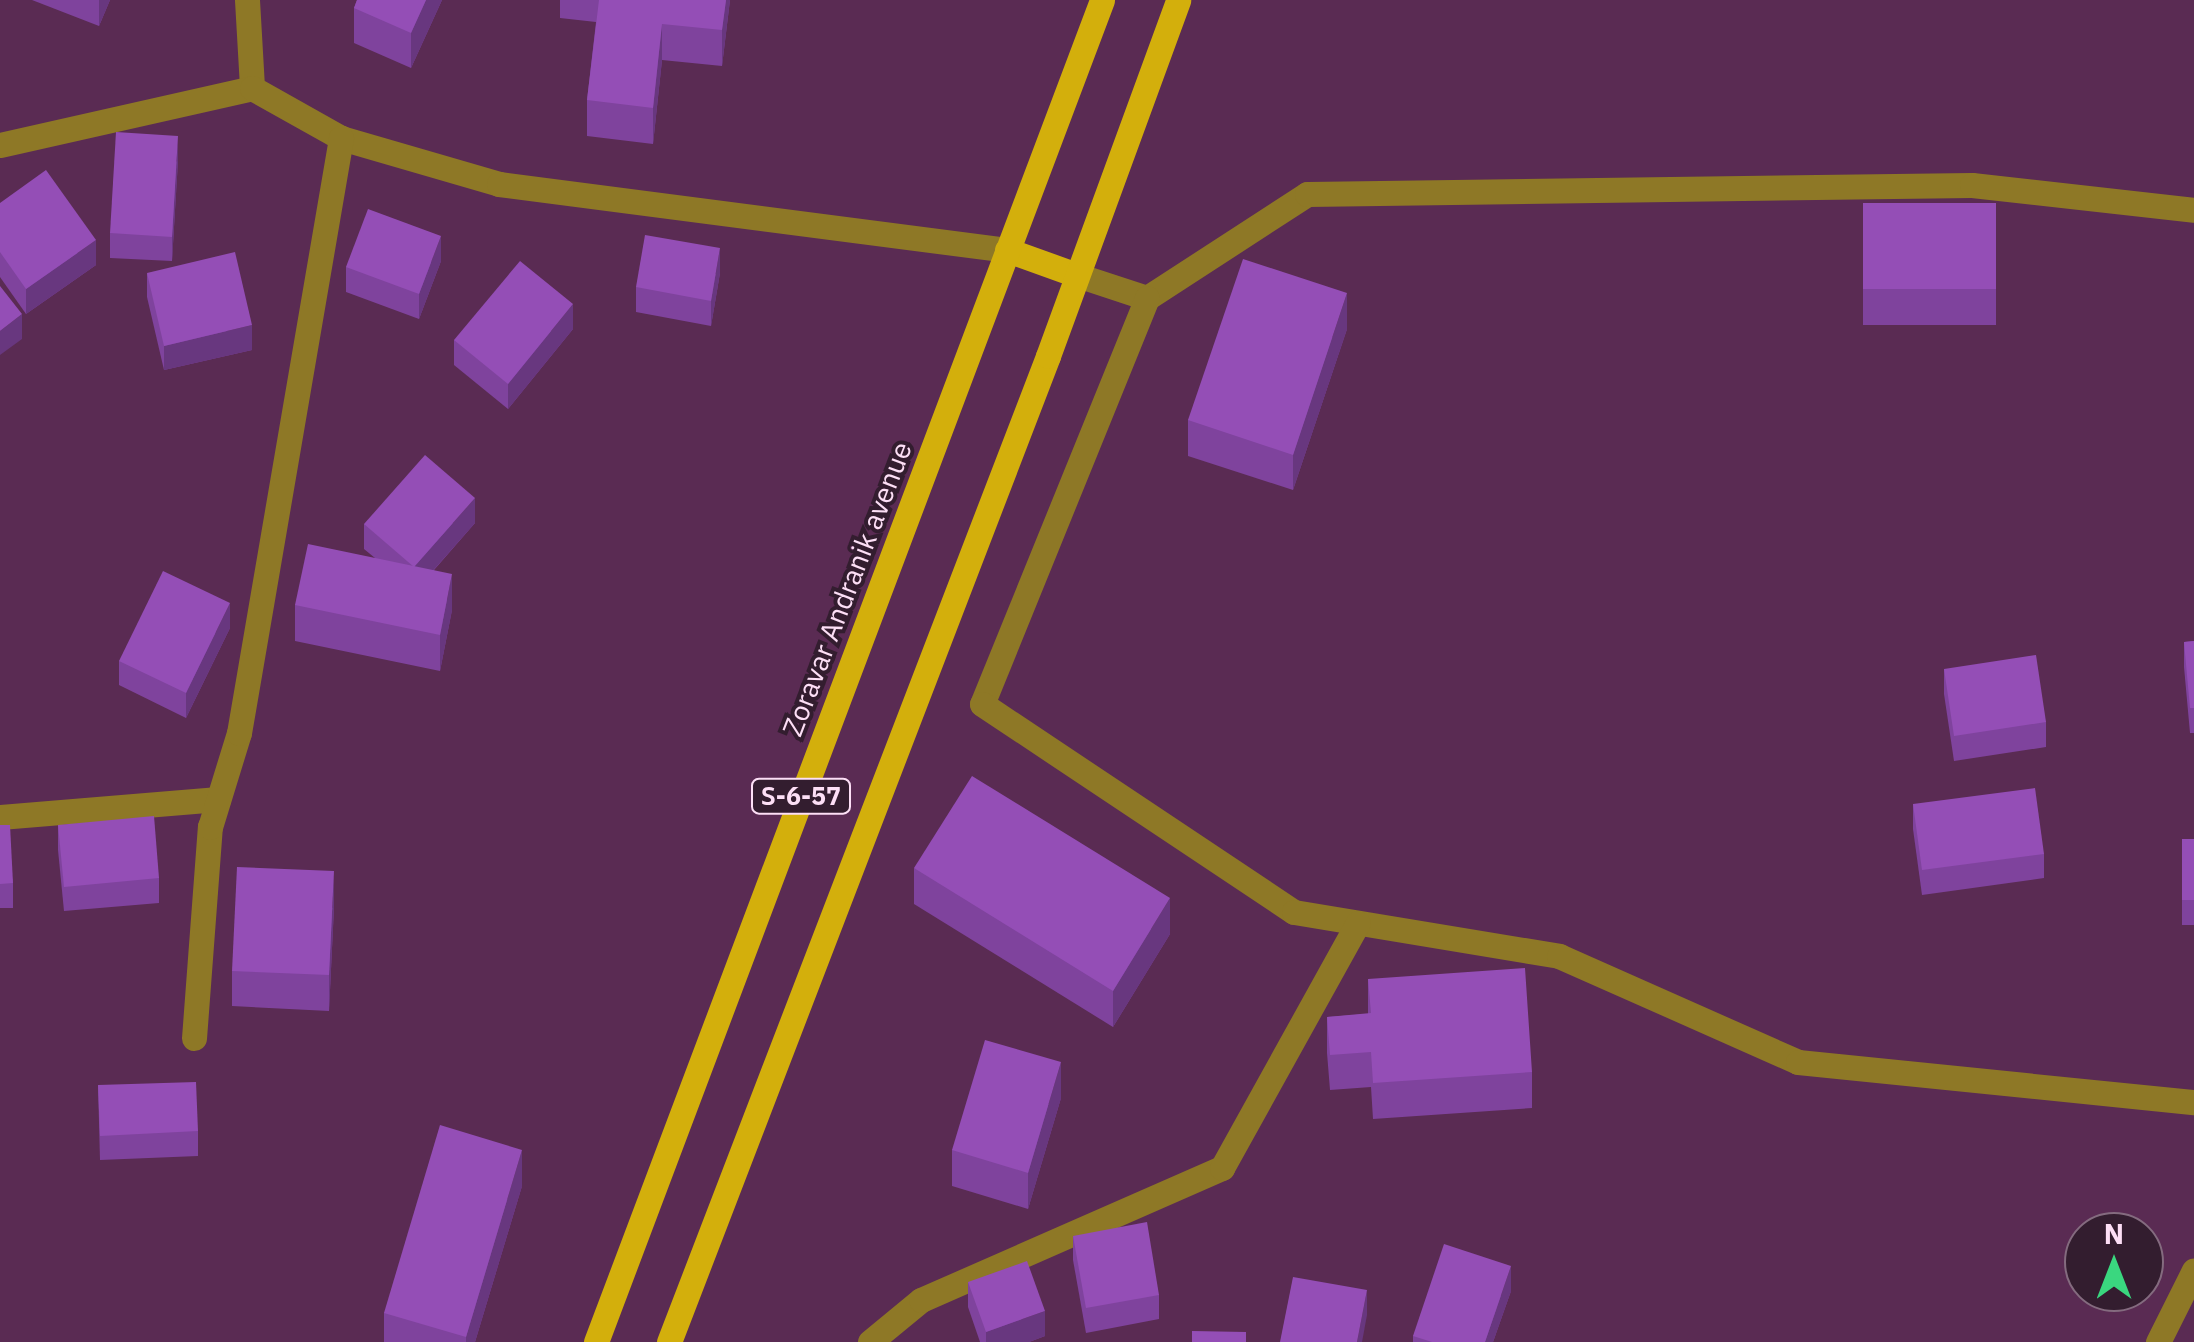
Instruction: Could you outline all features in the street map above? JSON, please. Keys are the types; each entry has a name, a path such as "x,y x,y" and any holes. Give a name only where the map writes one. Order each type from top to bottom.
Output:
{"main road":[{"name":"Zoravar Andranik avenue","path":"596,1342 1102,0"},
{"name":"Տ-6-57","path":"670,1342 1178,0"},
{"path":"1007,250 1077,275"}],"street":[{"path":"247,0 252,88"},
{"path":"0,146 252,88 342,138 499,184 1007,250"},
{"path":"194,1038 210,827 239,732 342,138"},
{"path":"2194,210 1972,185 1307,194 1147,298 982,704 1294,912 1559,956 1798,1062 2194,1102"},
{"path":"1077,275 1147,298"},
{"path":"0,818 218,799"},
{"path":"870,1342 921,1300 1222,1168 1358,922"},
{"path":"2158,1342 2194,1270"}],"building":[{"path":"357,0 426,0 411,33 354,8"},
{"path":"599,0 726,0 722,30 662,24 653,108 587,100"},
{"path":"116,132 178,136 172,237 110,233"},
{"path":"46,170 96,240 26,289 0,252 0,203"},
{"path":"1863,203 1996,203 1996,289 1863,289"},
{"path":"368,209 441,236 419,294 346,267"},
{"path":"645,235 720,248 711,301 636,287"},
{"path":"235,252 252,325 164,346 147,273"},
{"path":"1243,259 1347,293 1293,455 1188,420"},
{"path":"520,261 573,304 508,384 454,340"},
{"path":"0,286 22,314 0,331"},
{"path":"425,455 475,498 414,567 364,524"},
{"path":"308,544 452,574 440,635 295,605"},
{"path":"163,571 230,603 186,693 119,661"},
{"path":"2194,641 2194,708 2190,708 2184,642"},
{"path":"2036,655 2046,722 1954,736 1944,669"},
{"path":"972,776 1170,898 1113,991 914,868"},
{"path":"2035,788 2044,854 1922,870 1913,804"},
{"path":"154,816 159,878 64,887 58,825"},
{"path":"0,825 10,825 13,883 0,884"},
{"path":"2182,839 2194,839 2194,900 2182,900"},
{"path":"237,867 334,871 329,975 232,971"},
{"path":"1525,968 1532,1072 1373,1083 1371,1052 1330,1055 1327,1017 1371,1013 1368,979"},
{"path":"985,1040 1061,1062 1028,1173 952,1150"},
{"path":"196,1082 198,1131 100,1136 98,1085"},
{"path":"440,1125 522,1150 466,1337 384,1313"},
{"path":"1147,1222 1159,1295 1086,1308 1073,1236"},
{"path":"1444,1244 1511,1266 1485,1342 1432,1342 1413,1336"},
{"path":"1027,1261 1045,1311 986,1332 968,1282"},
{"path":"1293,1277 1367,1290 1357,1342 1280,1342"},
{"path":"1192,1331 1246,1332 1246,1342 1192,1342"}]}
